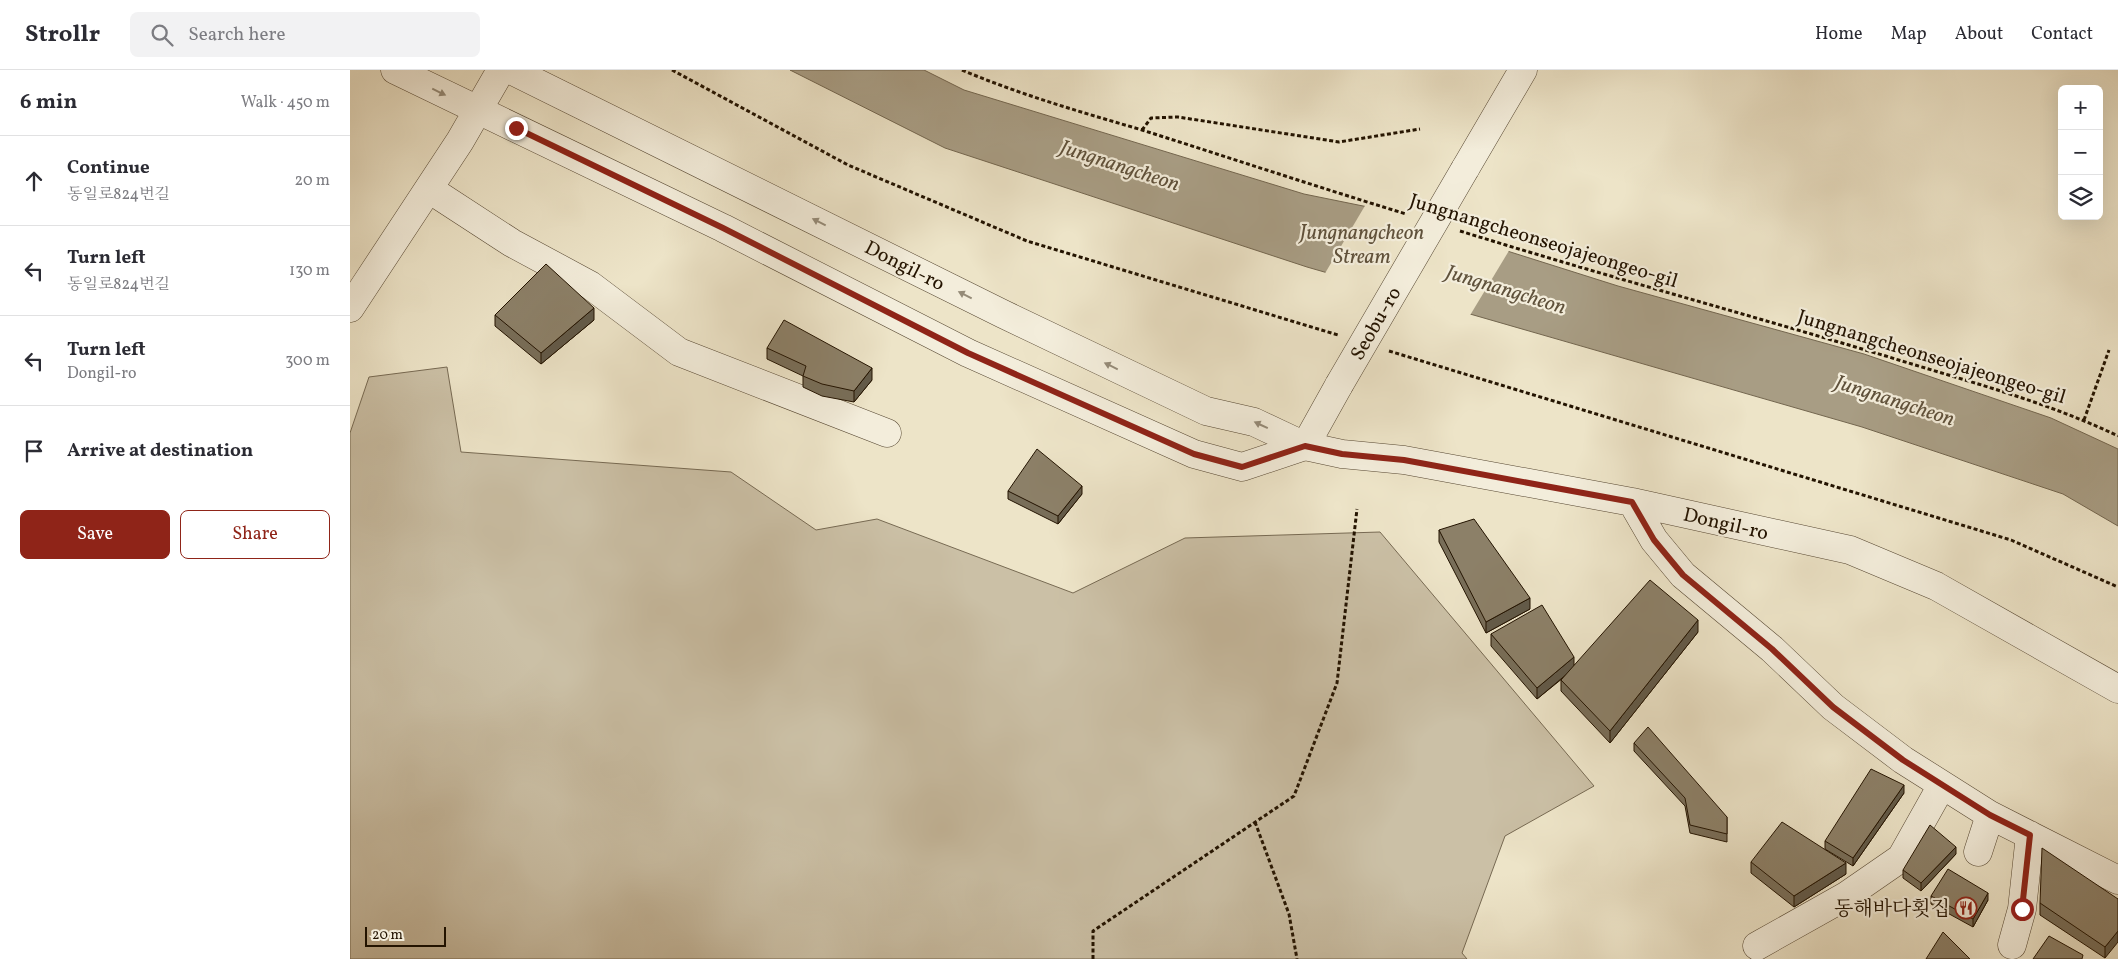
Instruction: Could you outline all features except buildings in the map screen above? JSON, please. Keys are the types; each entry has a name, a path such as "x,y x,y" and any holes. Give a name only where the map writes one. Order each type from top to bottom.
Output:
{"street":[{"path":"395,70 723,228 968,353 1194,454 1242,467 1305,446"},
{"path":"350,308 429,189 478,111 501,70"},
{"name":"Dongil-ro","path":"511,70 1002,314 1206,412 1254,422 1305,446 1342,454 1404,460 1632,502 1850,550 1936,586 2118,689"},
{"name":"Seobu-ro","path":"1305,446 1523,70"},
{"path":"429,189 512,242 590,285 679,352 887,433"},
{"path":"1632,502 1654,540 1683,575 1772,649 1833,707 1903,760 1990,815 2118,880"},
{"path":"1757,946 1846,896 1901,858 1942,785"},
{"path":"1978,852 1990,815"},
{"path":"2012,945 2022,909 2030,835"}],"path":[{"name":"Jungnangcheonseojajeongeo-gil","path":"962,70 998,85 1063,107 1142,130 1407,214"},
{"path":"1142,130 1151,118 1158,116 1178,117 1339,142 1420,129"},
{"name":"Jungnangcheonseojajeongeo-gil","path":"1454,229 1557,261 1804,331 2012,395 2084,420 2118,436"},
{"path":"2084,420 2110,350"},
{"path":"1093,959 1093,931 1294,796 1337,682 1357,509"},
{"path":"1255,822 1289,914 1297,959"}],"shaded area":[{"path":"447,367 461,452 731,472 816,530 877,519 1073,593 1185,538 1380,532 1594,786 1505,836 1462,953 1467,959 350,959 350,433 369,377"}],"water":[{"name":"Jungnangcheon Stream","path":"790,70 924,70 964,90 1304,194 1368,207 1618,286 1864,354 2051,418 2118,449 2118,526 2063,494 1862,427 1307,267 945,148"}],"pier":[{"path":"1366,204 1510,249 1469,317 1324,275"}],"place":[{"name":"동해바다횟집","path":"1966,908"}],"route":[{"path":"516,128 723,228 968,353 1194,454 1242,467 1305,446 1342,454 1404,460 1632,502 1654,540 1683,575 1772,649 1833,707 1903,760 1990,815 2030,835 2022,909"}],"water label":[{"name":"Jungnangcheon","path":"1120,165"},
{"name":"Jungnangcheon","path":"1506,289"},
{"name":"Jungnangcheon","path":"1895,400"}]}
